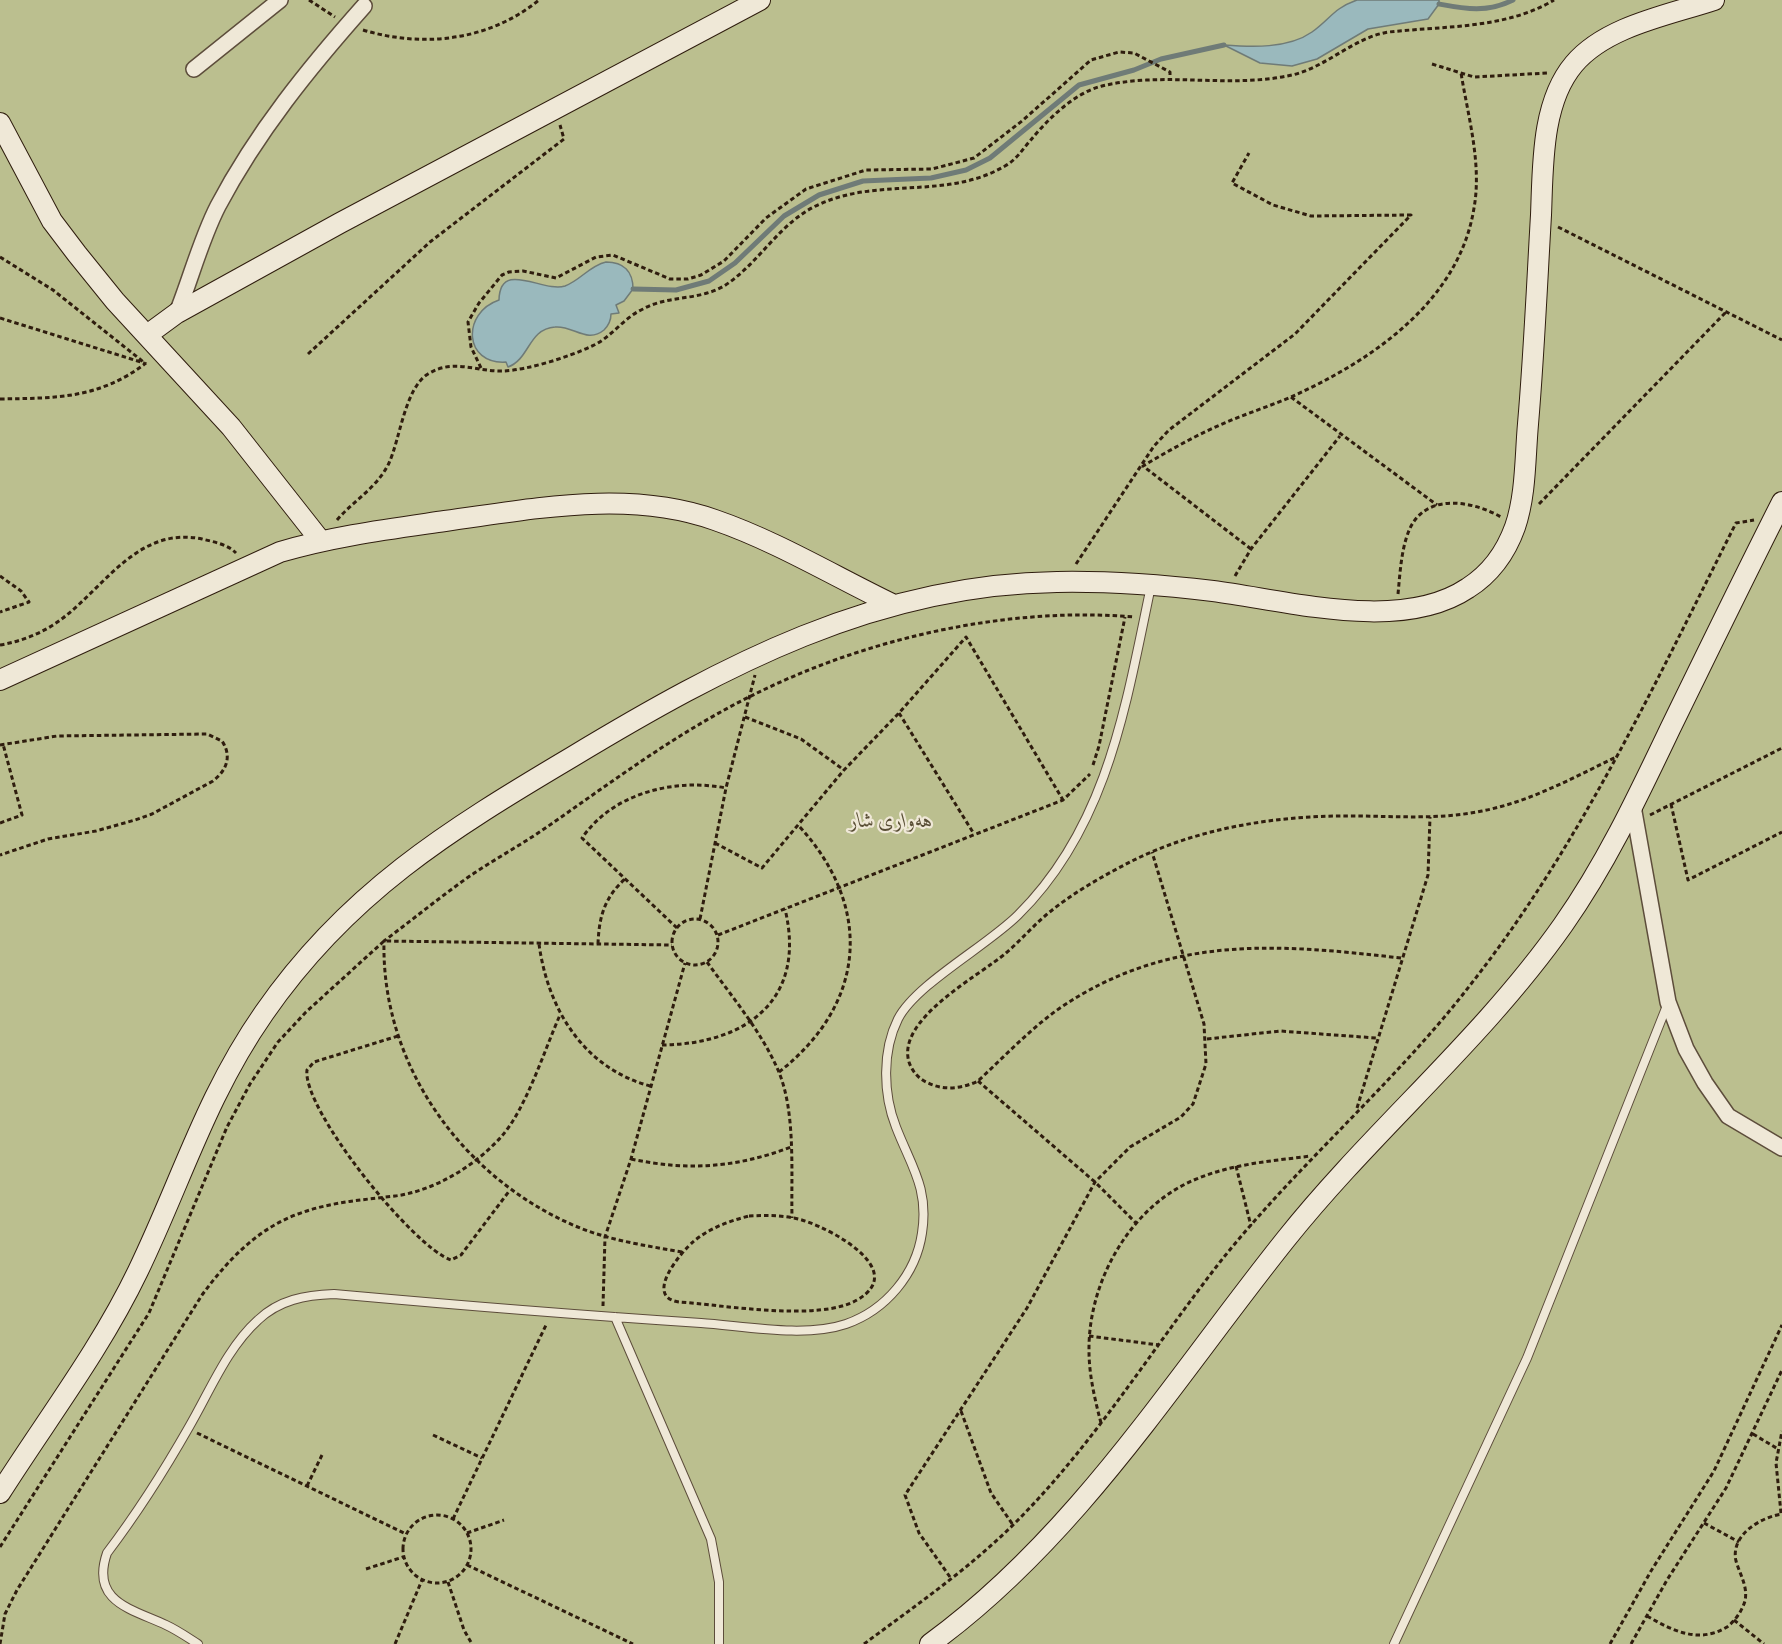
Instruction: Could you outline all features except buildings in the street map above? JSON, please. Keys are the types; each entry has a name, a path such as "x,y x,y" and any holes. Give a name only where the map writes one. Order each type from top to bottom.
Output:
{"street":[{"path":"194,69 280,0"},
{"path":"147,335 177,313 760,0"},
{"path":"0,1493 69,1390 120,1306 152,1241 223,1078 288,981 342,920 424,849 476,814 641,715 761,651 892,604 990,585 1063,582 1151,584 1352,609 1395,611 1426,608 1442,602 1483,578 1507,546 1520,506 1546,139 1554,102 1567,72 1586,52 1615,35 1714,0"},
{"path":"177,313 217,208 279,107 364,6"},
{"path":"0,123 52,221 96,278 231,427 320,540"},
{"path":"0,680 243,568 280,552 320,540 604,502 648,504 714,519 748,533 892,604"},
{"path":"930,1644 967,1617 1015,1574 1056,1530 1138,1433 1287,1237 1510,994 1565,922 1634,814 1778,510"},
{"path":"1634,814 1668,1002 1686,1049 1705,1083 1728,1116 1782,1148"}],"lane":[{"path":"198,1644 164,1624 121,1605 106,1587 104,1570 107,1552 153,1489 238,1342 258,1319 290,1300 334,1294 603,1317 822,1329 859,1319 886,1300 911,1269 922,1236 924,1205 918,1174 890,1108 887,1062 893,1031 899,1018 913,999 1006,927 1036,896 1070,851 1096,803 1117,738 1151,584"},
{"path":"1394,1644 1527,1358 1668,1002"},
{"path":"615,1317 711,1539 719,1582 719,1644"}],"path":[{"path":"309,0 348,24 386,37 418,41 450,39 481,32 510,19 539,0"},
{"path":"320,540 381,477 394,450 409,404 420,380 436,370 449,366 508,371 593,346 646,307 691,299 724,285 785,227 818,204 866,190 937,188 983,176 1013,160 1049,121 1090,90 1118,83 1170,79 1257,80 1295,75 1315,68 1379,34 1510,17 1536,10 1554,0"},
{"path":"481,368 471,346 468,322 479,303 502,275 509,272 523,271 556,278 569,273 584,261 604,255 623,257 670,279 678,280 700,275 724,261 766,218 806,189 866,170 932,169 974,158 1022,121 1091,60 1119,52 1134,53 1170,72 1170,79"},
{"path":"1432,64 1474,77 1567,72"},
{"path":"1143,466 1201,434 1290,397 1359,362 1388,341 1434,295 1458,259 1471,224 1476,191 1474,157 1461,73"},
{"path":"308,354 430,242 564,139 554,109"},
{"path":"1063,582 1143,466 1154,446 1182,419 1260,363 1295,333 1411,215 1377,214 1329,218 1311,216 1273,205 1232,183 1249,153"},
{"path":"1540,218 1782,340"},
{"path":"0,257 53,290 146,364"},
{"path":"1539,504 1726,312"},
{"path":"0,318 146,364"},
{"path":"0,399 86,394 111,386 146,364 161,350"},
{"path":"1290,397 1340,436 1437,505"},
{"path":"1224,593 1251,549 1340,436"},
{"path":"1143,466 1251,549"},
{"path":"1395,611 1408,534 1419,517 1437,505 1471,504 1515,525"},
{"path":"864,1644 1013,1525 1101,1424 1220,1263 1251,1226 1312,1156 1470,986 1515,925 1574,834 1617,756 1736,522 1778,510"},
{"path":"0,645 50,627 78,605 134,552 159,542 182,537 221,544 234,551 243,568"},
{"path":"0,576 21,591 29,602 0,612"},
{"path":"0,1547 149,1313 227,1126 250,1084 278,1042 306,1012 384,941 468,878 643,760 750,696 808,672 924,633 989,621 1054,615 1100,614 1144,618"},
{"path":"717,935 1063,800 1090,774 1125,617"},
{"path":"715,843 762,868 844,770 899,713 966,637 1063,800"},
{"path":"700,919 726,788 750,696"},
{"path":"899,713 974,834"},
{"path":"745,717 801,739 844,770"},
{"path":"0,823 22,815 1,745 57,736 207,734 222,741 227,761 221,775 152,814 96,831 48,839 0,855"},
{"path":"1634,814 1671,804 1782,748"},
{"path":"1401,958 1295,948 1220,950 1184,955 1144,966 1084,994 1036,1027 978,1081 954,1089 933,1086 921,1080 912,1070 907,1054 914,1030 944,999 1006,953 1046,915 1088,885 1152,852 1214,832 1271,820 1336,816 1430,817 1504,806 1542,793 1617,756"},
{"path":"677,928 582,838 597,820 627,800 657,790 700,784 726,788"},
{"path":"1671,804 1688,880 1782,832"},
{"path":"1357,1110 1376,1038 1428,875 1430,817"},
{"path":"779,1072 811,1045 834,1013 842,994 850,945 849,925 839,887 826,860 799,826"},
{"path":"950,1577 918,1533 905,1495 1027,1308 1095,1182 1130,1147 1189,1111 1198,1095 1204,1075 1207,1039 1152,852"},
{"path":"598,944 600,921 606,903 626,879"},
{"path":"662,1045 712,1040 727,1036 750,1022 776,998 786,975 790,933 785,909"},
{"path":"700,919 709,923 717,935 717,951 707,962 692,965 679,958 672,945 677,928 686,920 700,919"},
{"path":"384,941 672,945"},
{"path":"384,941 387,998 408,1065 431,1105 475,1161 510,1190 560,1219 605,1237 682,1252"},
{"path":"539,944 549,990 568,1029 607,1067 634,1082 650,1086"},
{"path":"707,962 750,1022 779,1072 787,1108 792,1218"},
{"path":"603,1317 605,1237 631,1159 685,963"},
{"path":"1207,1039 1237,1033 1280,1031 1376,1038"},
{"path":"398,1036 314,1062 307,1070 308,1083 320,1107 361,1175 421,1238 451,1260 461,1255 510,1190"},
{"path":"978,1081 1095,1182 1136,1223"},
{"path":"631,1159 665,1166 721,1166 766,1156 790,1147"},
{"path":"1101,1424 1090,1365 1089,1336 1103,1279 1124,1238 1136,1223 1192,1180 1236,1166 1312,1156"},
{"path":"1236,1166 1251,1226"},
{"path":"763,1215 792,1218 826,1230 849,1242 864,1256 874,1276 874,1282 865,1295 846,1305 819,1311 675,1301 666,1294 664,1286 668,1273 682,1252 708,1232 735,1220 763,1215"},
{"path":"453,1519 551,1313"},
{"path":"1610,1644 1633,1601 1714,1471 1782,1325"},
{"path":"1089,1336 1159,1345"},
{"path":"1631,1644 1726,1488 1782,1370"},
{"path":"961,1411 991,1493 1013,1525"},
{"path":"188,1428 406,1534"},
{"path":"1647,1616 1674,1632 1700,1637 1720,1632 1734,1620 1745,1600 1745,1585 1735,1553 1739,1542 1756,1523 1782,1514 1777,1476 1778,1449 1782,1431"},
{"path":"1753,1434 1778,1449"},
{"path":"433,1436 482,1458"},
{"path":"307,1486 322,1455"},
{"path":"443,1515 453,1519 467,1533 471,1548 467,1565 460,1574 448,1581 433,1583 422,1580 410,1570 403,1557 406,1534 414,1524 428,1516 443,1515"},
{"path":"467,1533 504,1520"},
{"path":"1704,1523 1739,1542"},
{"path":"366,1569 403,1557"},
{"path":"467,1565 633,1644"},
{"path":"395,1644 422,1580"},
{"path":"448,1581 464,1630 472,1644"},
{"path":"1734,1620 1764,1644"}],"green space":[{"name":"هەواری شار","path":"0,0 1782,0 1782,1644 0,1644"}],"water":[{"path":"1357,0 1439,0 1439,4 1428,19 1368,29 1317,59 1292,66 1260,63 1224,45 1281,44 1302,38 1337,10"},
{"path":"606,262 618,264 626,269 633,283 633,289 624,301 616,305 619,313 611,314 604,330 598,334 586,335 562,327 546,329 534,338 521,358 508,367 506,362 492,361 475,347 472,337 473,326 478,316 487,307 499,300 501,288 507,282 515,279 556,287 565,286"}],"waterway":[{"path":"1439,4 1485,8 1513,0"},
{"path":"633,289 676,290 709,281 735,263 784,216 819,195 863,181 931,178 966,170 990,158 1079,85 1134,70 1161,59 1224,45"}]}
